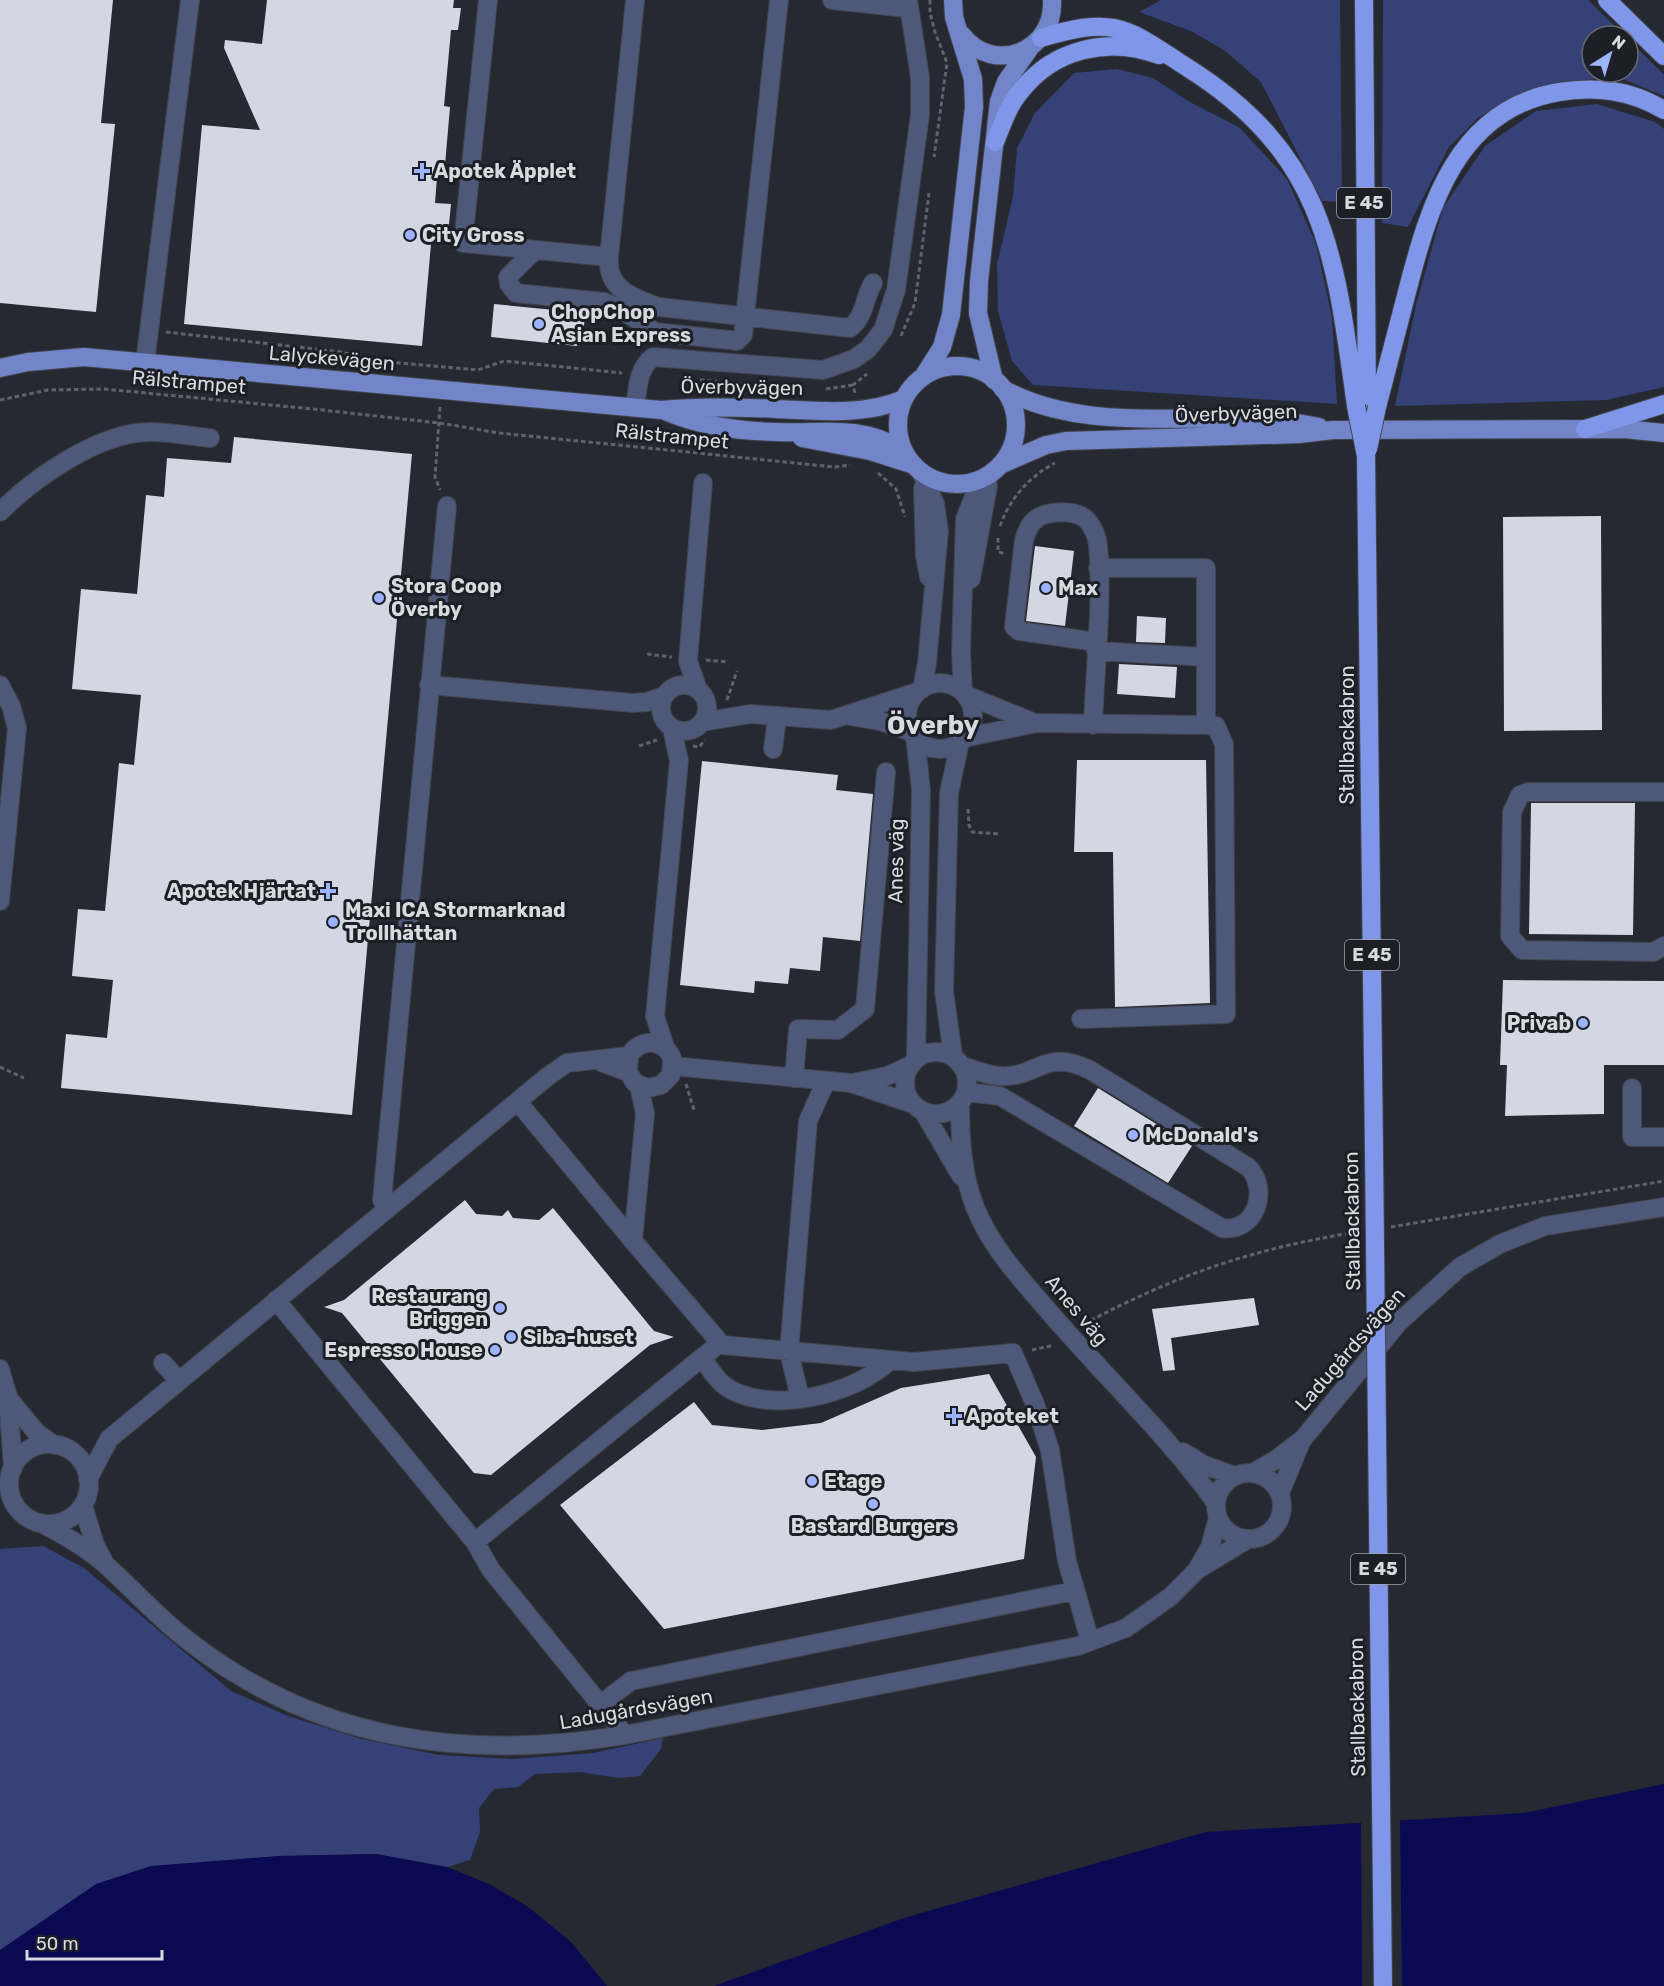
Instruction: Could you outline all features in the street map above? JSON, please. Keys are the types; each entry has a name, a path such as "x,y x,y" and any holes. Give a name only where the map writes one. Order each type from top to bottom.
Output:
{"highway":[{"name":"E 45","path":"1364,0 1367,406"},
{"path":"1607,0 1664,56"},
{"path":"1035,43 1085,27 1128,30 1160,47 1239,105 1264,129 1291,161 1310,196 1325,235 1367,406"},
{"path":"995,142 1018,93 1035,74 1071,53 1098,46 1128,46 1151,52 1185,66"},
{"path":"1367,406 1433,204 1448,173 1472,139 1496,117 1518,104 1545,95 1587,88 1629,94 1664,110"},
{"path":"1585,429 1664,404"},
{"name":"Stallbackabron","path":"1367,406 1383,1986"}],"main road":[{"path":"917,468 903,449 898,418 904,399 923,377 942,347 949,328 974,107 973,79 954,17 953,0"},
{"path":"996,468 1013,441 1015,423 1012,405 998,385 978,313 981,254 999,101 1011,74 1050,23 1052,0"},
{"path":"959,31 969,44 990,55 1014,55 1035,43"},
{"name":"Lalyckevägen","path":"0,368 60,358 84,357 661,410"},
{"name":"Överbyvägen","path":"923,377 943,368 975,369 1031,403 1074,414 1106,417 1267,418 1333,430"},
{"name":"Överbyvägen","path":"661,410 722,406 857,410 887,406 904,399"},
{"name":"Överbyvägen","path":"661,410 686,420 711,426 776,432 853,448 917,468 936,480 952,484 969,483 1046,445 1066,441 1299,434 1333,430 1624,429 1664,433"},
{"name":"Överbyvägen","path":"1624,429 1664,420"},
{"name":"Överbyvägen","path":"776,432 837,430 867,433 903,449"}],"street":[{"path":"145,363 190,0"},
{"path":"488,0 464,243 609,257"},
{"path":"635,0 608,269 613,283 640,301 659,308 850,328 862,315 873,283"},
{"path":"535,250 508,277 508,284 516,294 604,302 619,308 656,332 737,341 743,335 779,0"},
{"path":"635,407 640,375 645,363 653,357 823,370 854,359 868,349 883,330 896,290 920,115 920,77 908,4 832,0"},
{"path":"0,512 42,476 115,438 148,432 210,438"},
{"path":"913,734 909,724 909,707 920,691 927,663 931,591 925,556 917,468"},
{"path":"963,1098 967,1074 958,1061 944,991 949,794 962,740 973,717 965,694 961,652 963,607 973,571 982,507 996,468"},
{"path":"633,1240 645,1114 634,1064 655,1016 679,761 661,703 688,661 703,483"},
{"path":"388,1208 382,1200 447,506"},
{"path":"1093,725 1096,646 1098,543 1086,519 1077,514 1048,513 1038,517 1029,526 1024,540 1013,617 1014,627 1019,631 1096,646 1206,657"},
{"path":"1081,1019 1226,1014 1224,744 1211,726 1206,657 1206,568 1098,568"},
{"path":"679,761 707,709 688,661"},
{"path":"429,685 633,703 646,702 685,685 750,714 818,721 848,716 943,683 1036,723"},
{"path":"0,685 11,706 17,728 0,901"},
{"path":"633,703 667,723 687,731 700,725 750,714"},
{"path":"848,716 880,721 913,734 931,747 941,748 962,740 1036,723 1211,726"},
{"path":"773,749 777,717"},
{"name":"Anes väg","path":"913,734 921,790 913,1062"},
{"path":"794,1078 798,1029 838,1030 865,1009 886,772"},
{"path":"1664,792 1528,792 1520,795 1512,812 1510,936 1522,950 1653,952 1664,945"},
{"path":"645,1114 661,1086 671,1076 673,1066 672,1058 664,1047 655,1016"},
{"path":"634,1064 653,1042 664,1047"},
{"path":"673,1066 851,1083 886,1076 934,1052 1000,1076 1017,1075 1049,1062 1076,1063 1248,1167 1260,1185 1255,1211 1245,1223 1232,1229 1222,1228 1000,1095 963,1098 946,1113 930,1114 851,1083"},
{"path":"0,1513 35,1521 65,1521 82,1505 88,1479 109,1439 276,1299 518,1102 567,1063 596,1061 634,1064"},
{"path":"913,1062 905,1085 918,1108"},
{"path":"634,1064 648,1088 661,1086"},
{"path":"800,1398 789,1352 808,1121 826,1081"},
{"path":"1632,1088 1632,1137 1664,1137"},
{"name":"Anes väg","path":"963,1098 962,1154 969,1190"},
{"path":"518,1102 720,1343 789,1352 914,1362 1013,1353 1039,1414 1050,1449 1074,1591 1089,1641"},
{"name":"Anes väg","path":"918,1108 969,1190 995,1245 1068,1334 1171,1445 1217,1510"},
{"name":"Ladugårdsvägen","path":"1244,1474 1277,1459 1303,1438 1399,1323 1460,1267 1500,1244 1545,1226 1664,1207"},
{"path":"276,1299 475,1542 491,1570 625,1736"},
{"path":"475,1542 720,1343"},
{"path":"702,1358 723,1385 754,1400 784,1401 862,1381 877,1373 889,1361"},
{"path":"163,1363 179,1381"},
{"path":"0,1369 8,1397 11,1476 16,1508 35,1521"},
{"path":"8,1397 36,1431 82,1463 88,1479"},
{"name":"Ladugårdsvägen","path":"1280,1493 1303,1438"},
{"path":"0,1504 11,1476 30,1449 62,1448 109,1439"},
{"name":"Anes väg","path":"1171,1445 1204,1465 1244,1474"},
{"path":"1244,1474 1273,1483 1280,1493 1282,1505 1279,1521 1267,1534 1248,1539 1230,1534 1217,1510 1222,1486 1244,1474"},
{"name":"Ladugårdsvägen","path":"82,1505 95,1545 106,1565"},
{"name":"Ladugårdsvägen","path":"1197,1570 1210,1547 1217,1510"},
{"name":"Ladugårdsvägen","path":"35,1521 106,1565 162,1619 221,1664 276,1695 347,1723 424,1742 489,1747 558,1746 625,1736 891,1684 1089,1641 1126,1629 1170,1597 1197,1570 1248,1539"},
{"path":"600,1705 631,1681 1074,1591"}],"path":[{"path":"930,0 933,22 947,63 934,158"},
{"path":"896,344 909,321 915,303 930,191"},
{"path":"149,330 341,352 377,361 478,370 504,362 640,375"},
{"path":"443,367 435,477 447,506"},
{"path":"821,389 838,389 853,385 868,373"},
{"path":"698,380 810,389"},
{"path":"853,385 857,410"},
{"name":"Rälstrampet","path":"0,400 48,390 104,389 835,467 851,465 853,448"},
{"path":"998,536 1005,513 1024,485 1041,470 1061,460"},
{"path":"0,1067 24,1078"},
{"path":"1386,1228 1664,1181"},
{"path":"1013,1353 1052,1348 1068,1334 1138,1296 1185,1275 1270,1248 1365,1231"}],"shaded area":[{"path":"1161,0 1340,0 1342,202 1322,201 1261,82 1224,50 1191,31 1139,12"},
{"path":"1383,0 1588,0 1613,24 1580,24 1580,80 1558,82 1512,97 1478,118 1449,147 1408,227 1382,223"},
{"path":"1640,51 1664,75 1664,96 1635,84 1640,84"},
{"path":"1117,69 1153,78 1190,102 1240,128 1287,179 1316,244 1332,317 1337,404 1033,385 1012,361 998,311 997,264 1013,197 1017,148 1035,113 1074,73"},
{"path":"1597,104 1655,122 1664,129 1664,387 1606,400 1395,406 1416,305 1443,208 1485,146 1536,111"},
{"path":"43,1546 84,1568 231,1691 288,1716 362,1739 439,1755 513,1759 593,1753 663,1738 661,1749 640,1776 619,1778 580,1772 535,1774 518,1787 494,1789 479,1808 480,1832 470,1860 447,1867 376,1854 278,1856 215,1862 38,1925 0,1950 0,1549"},
{"path":"1664,1784 1664,1986 714,1986 907,1917 1206,1832 1524,1813"},
{"path":"376,1854 447,1867 489,1884 527,1906 571,1942 607,1986 0,1986 0,1950 96,1884 151,1866 278,1856"}],"pier":[{"path":"1400,1817 1402,1986 1362,1986 1361,1820"}],"building":[{"path":"0,0 113,0 101,123 115,124 96,312 0,303"},
{"path":"267,0 454,0 453,8 461,8 458,30 451,30 444,106 450,107 445,165 438,164 435,203 451,204 448,234 432,233 422,346 184,324 202,125 260,130 224,48 225,40 262,44"},
{"path":"494,304 585,313 584,326 579,326 577,346 491,337"},
{"path":"234,437 412,454 352,1115 61,1088 66,1034 107,1038 113,980 72,976 78,909 105,911 119,763 134,765 141,695 72,689 81,589 137,594 146,495 164,497 167,458 231,463"},
{"path":"1601,516 1602,730 1504,731 1503,517"},
{"name":"Max","path":"1035,546 1074,551 1065,626 1026,621"},
{"path":"1137,616 1166,618 1165,643 1136,642"},
{"path":"1119,664 1177,667 1175,698 1117,694"},
{"path":"1077,760 1206,760 1210,1003 1115,1007 1113,852 1074,852"},
{"path":"702,761 838,775 836,790 873,794 860,941 823,937 820,971 790,968 788,984 755,981 754,993 680,985"},
{"path":"1531,803 1635,803 1633,935 1529,934"},
{"name":"Privab","path":"1503,980 1664,981 1664,1065 1604,1065 1604,1114 1505,1116 1507,1065 1500,1065"},
{"name":"McDonald's","path":"1098,1088 1192,1146 1168,1183 1074,1126"},
{"name":"Siba-huset","path":"465,1200 476,1214 502,1216 508,1210 513,1218 539,1220 553,1208 654,1331 674,1337 650,1345 491,1475 474,1473 342,1313 324,1307 344,1300"},
{"path":"1254,1298 1259,1325 1171,1338 1175,1370 1163,1371 1152,1309"},
{"name":"Etage","path":"989,1374 1036,1457 1024,1559 664,1629 560,1505 694,1402 712,1425 762,1430 821,1423 901,1388"}],"place":[{"name":"Apotek Äpplet","path":"422,171"},
{"name":"City Gross","path":"410,235"},
{"name":"ChopChop Asian Express","path":"539,324"},
{"name":"Max","path":"1046,588"},
{"name":"Stora Coop Överby","path":"379,598"},
{"name":"Apotek Hjärtat","path":"328,891"},
{"name":"Maxi ICA Stormarknad Trollhättan","path":"333,922"},
{"name":"Privab","path":"1583,1023"},
{"name":"McDonald's","path":"1133,1135"},
{"name":"Restaurang Briggen","path":"500,1308"},
{"name":"Siba-huset","path":"511,1337"},
{"name":"Espresso House","path":"495,1350"},
{"name":"Apoteket","path":"954,1416"},
{"name":"Etage","path":"812,1481"},
{"name":"Bastard Burgers","path":"873,1504"}],"district":[{"name":"Överby","path":"933,725"}]}
